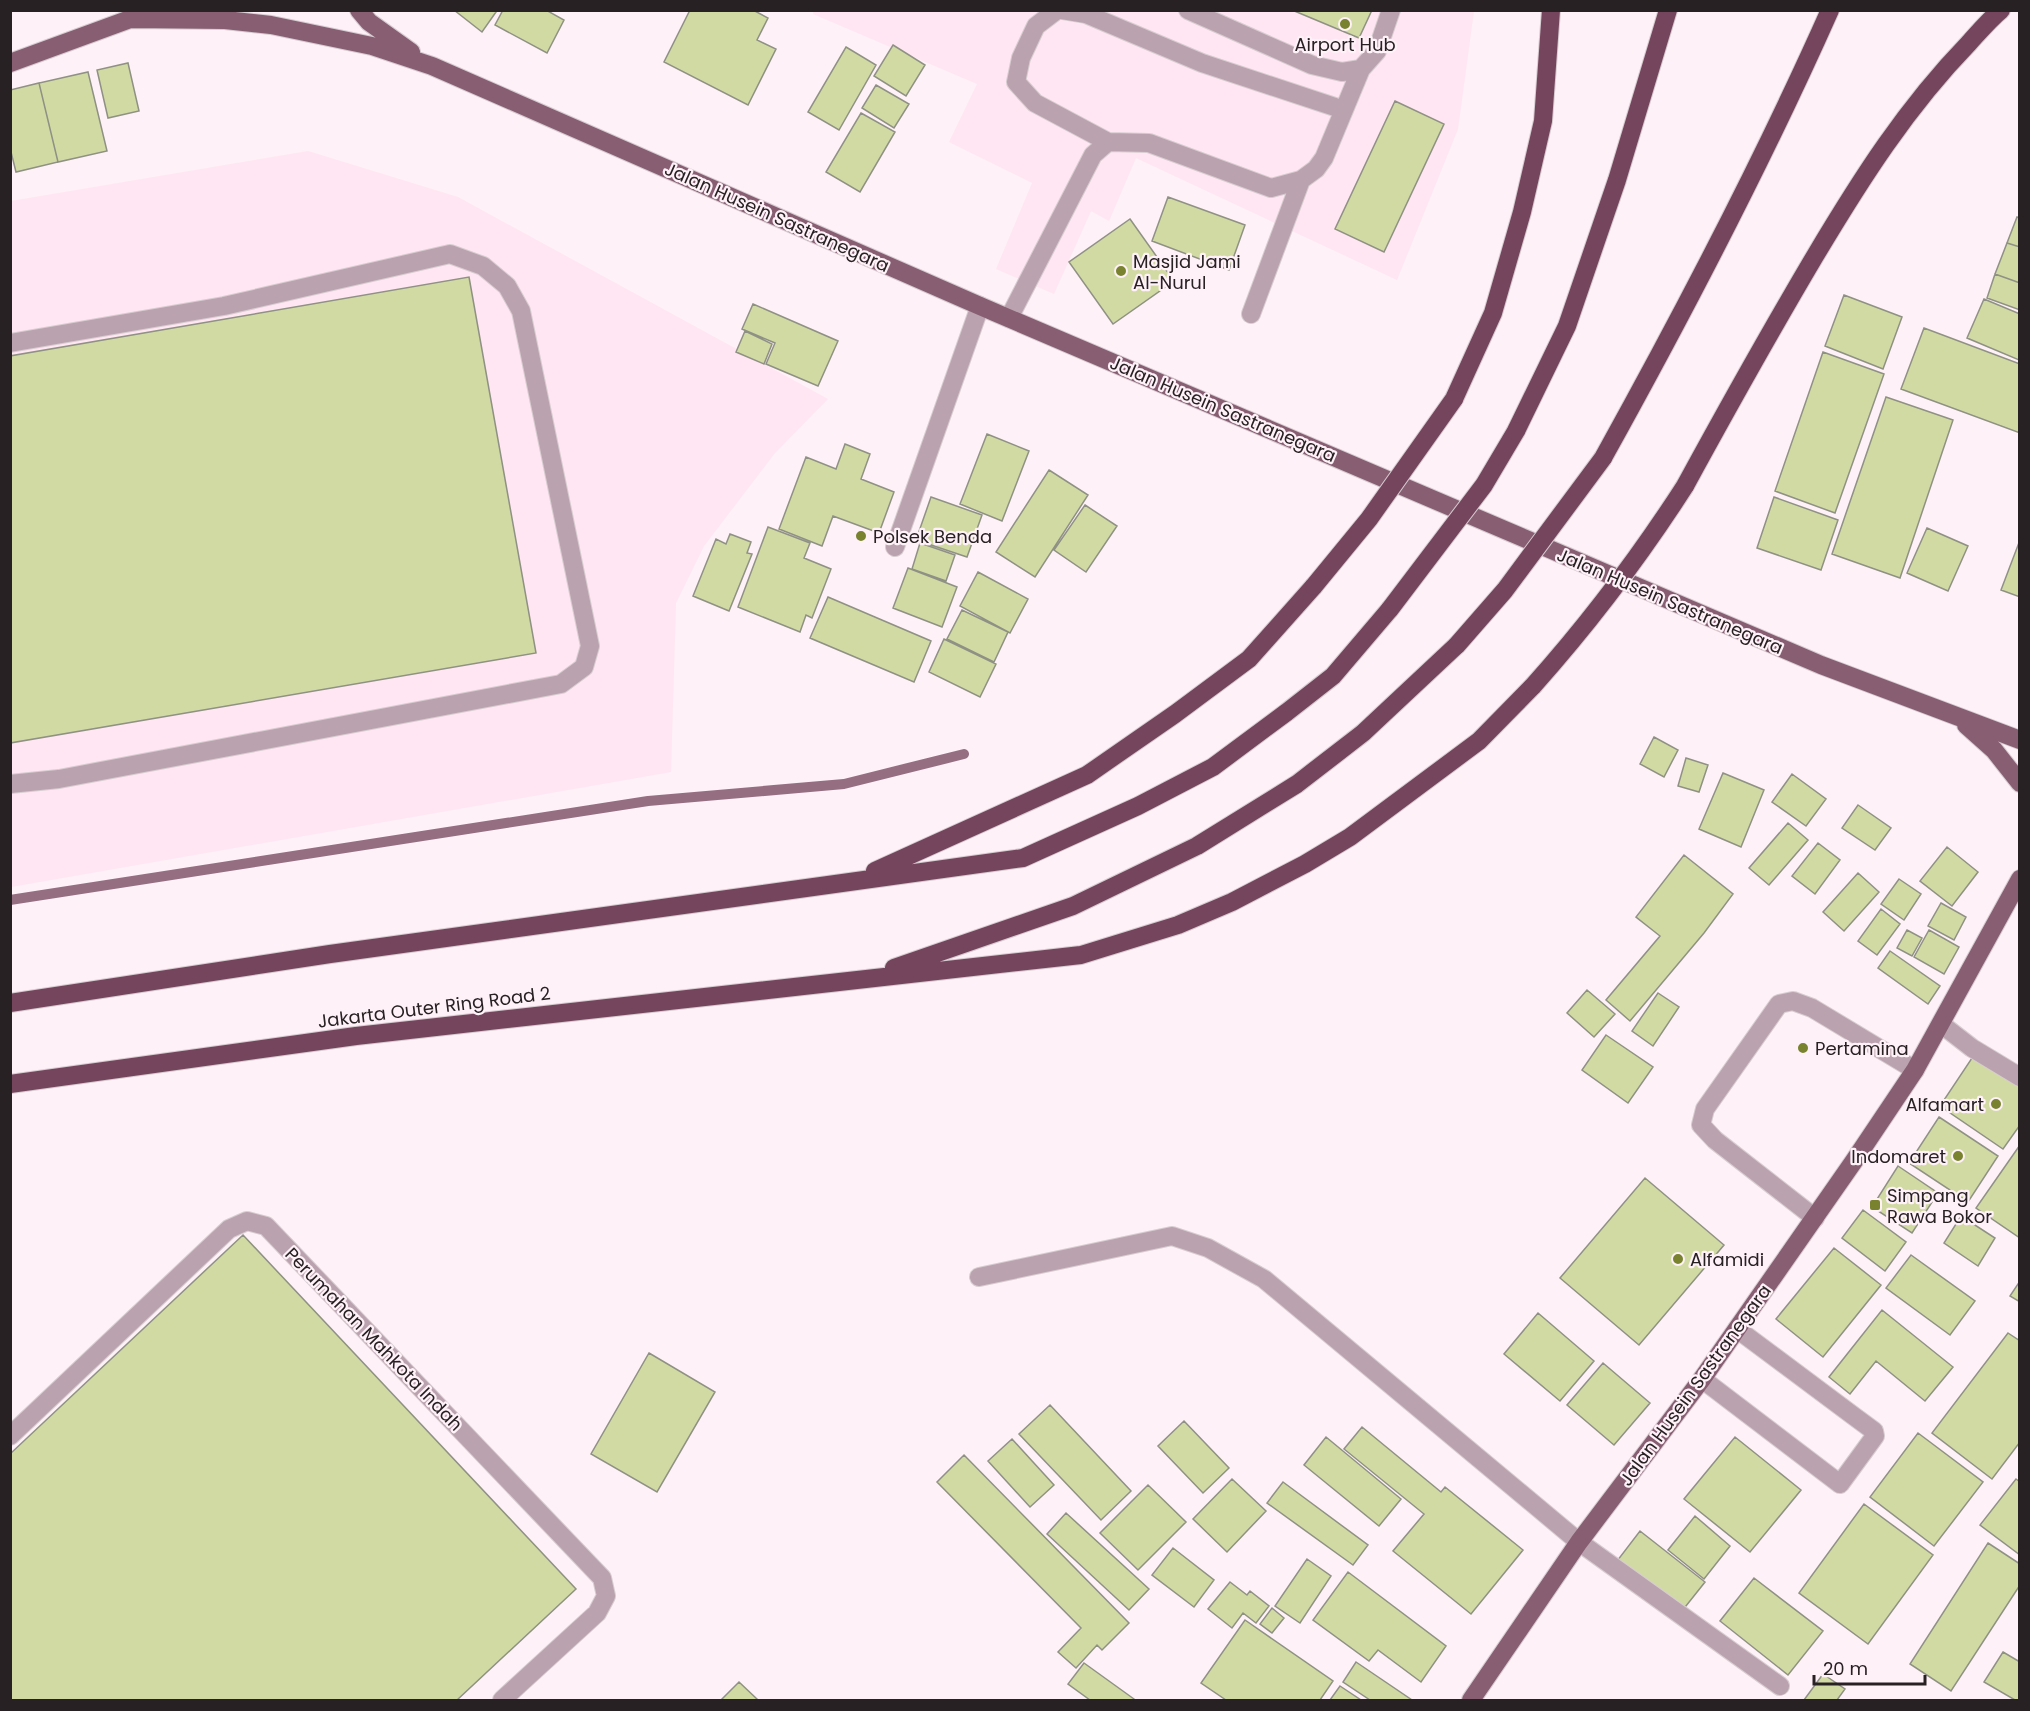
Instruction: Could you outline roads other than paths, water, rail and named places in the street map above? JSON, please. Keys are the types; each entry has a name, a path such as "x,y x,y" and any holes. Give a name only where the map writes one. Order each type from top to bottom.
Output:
{"highway":[{"path":"857,880 1087,775 1175,714 1249,658 1314,586 1369,519 1454,399 1493,313 1522,212 1544,121 1551,10"},
{"path":"10,1003 330,954 1023,858 1138,806 1213,766 1333,676 1390,609 1484,485 1516,431 1567,326 1617,180 1668,10"},
{"path":"864,979 1073,906 1197,846 1297,784 1354,740 1457,645 1505,590 1603,458 1689,301 1807,63 1830,10"},
{"path":"864,979 1081,955 1178,925 1232,902 1305,864 1350,837 1479,741 1533,686 1582,631 1622,580 1685,486 1765,340 1880,150 1951,61 2001,10"},
{"name":"Jakarta Outer Ring Road 2","path":"10,1084 356,1036 864,979"}],"main road":[{"name":"Jalan Husein Sastranegara","path":"10,63 152,10"},
{"name":"Jalan Husein Sastranegara","path":"359,10 369,22 432,66"},
{"name":"Jalan Husein Sastranegara","path":"131,19 225,20 271,26 372,46 432,66 980,306 1821,665 2019,740"},
{"path":"1953,714 1994,750 2019,783"},
{"name":"Jalan Husein Sastranegara","path":"1471,1701 1579,1542 1702,1379 1915,1070 2019,881"}],"street":[{"path":"1057,10 1036,26 1021,58 1016,82 1035,103 1108,142 1149,143 1271,188 1301,180 1316,170 1324,158 1361,69 1377,51 1391,10"},
{"path":"1062,10 1086,14 1202,63 1344,110"},
{"path":"1188,10 1312,65 1342,72 1361,69"},
{"path":"1009,318 1093,155 1108,142"},
{"path":"1251,314 1301,180"},
{"path":"10,343 224,306 450,254 483,266 507,285 521,311 590,646 584,667 561,684 59,779 10,784"},
{"path":"895,547 980,306"},
{"path":"1815,1218 1715,1140 1701,1125 1705,1109 1779,1004 1793,1001 1812,1008 1915,1070"},
{"path":"1941,1024 1972,1048 2019,1077"},
{"name":"Perumahan Mahkota Indah","path":"10,1436 229,1229 247,1221 266,1226 602,1578 606,1596 597,1613 502,1701"},
{"path":"979,1277 1172,1236 1208,1248 1264,1279 1579,1542 1780,1686"},
{"path":"1702,1379 1840,1484 1875,1436 1874,1431 1737,1329"}],"waterway":[{"path":"10,900 648,801 844,784 964,754"}],"place":[{"name":"Airport Hub","path":"1345,24"},
{"name":"Masjid Jami Al-Nurul","path":"1121,271"},
{"name":"Polsek Benda","path":"861,536"},
{"name":"Pertamina","path":"1803,1048"},
{"name":"Alfamart","path":"1996,1104"},
{"name":"Indomaret","path":"1958,1156"},
{"name":"Simpang Rawa Bokor","path":"1875,1205"},
{"name":"Alfamidi","path":"1678,1259"}]}
